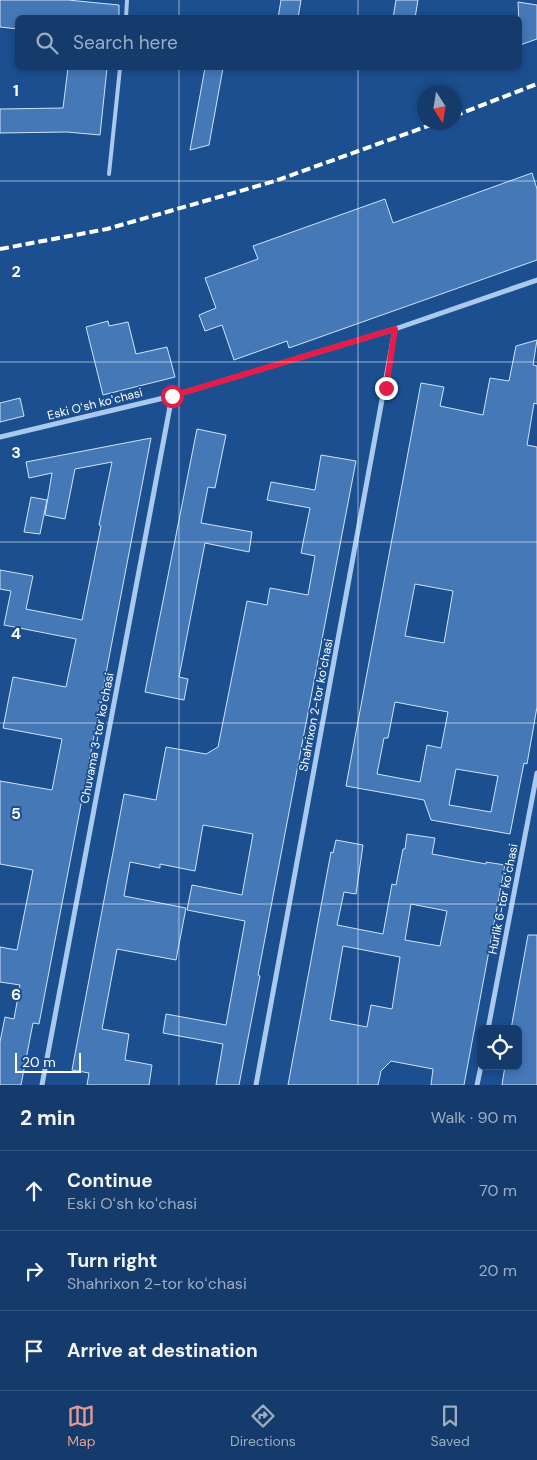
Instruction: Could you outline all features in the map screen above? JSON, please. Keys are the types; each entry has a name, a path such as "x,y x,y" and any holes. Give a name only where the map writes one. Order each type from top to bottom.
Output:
{"street":[{"name":"Eski Oʻsh koʻchasi","path":"0,437 172,396 395,329 537,280"},
{"name":"Shahrixon 2-tor koʻchasi","path":"256,1085 395,329"},
{"name":"Chuvama 3-tor koʻchasi","path":"42,1085 172,396"},
{"name":"Hurlik 6-tor koʻchasi","path":"489,1025 537,773"},
{"path":"477,1085 480,1070"}],"lane":[{"path":"126,15 127,0"},
{"path":"108,174 120,70"}],"building":[{"path":"0,0 68,0 119,5 119,15 15,15 15,29 0,27"},
{"path":"281,0 301,0 298,15 278,15"},
{"path":"396,0 418,0 416,15 394,15"},
{"path":"518,2 537,5 537,39 522,44 522,15 519,15"},
{"path":"68,70 107,70 100,135 67,132 0,133 0,109 63,108"},
{"path":"205,70 223,70 209,145 190,150"},
{"path":"532,173 537,189 537,260 289,348 287,341 234,360 222,325 205,331 199,315 216,308 205,278 258,259 253,246 385,199 393,223"},
{"path":"108,321 109,326 128,322 136,354 167,347 175,377 103,395 86,327"},
{"path":"537,340 533,365 537,366 537,404 534,403 527,445 537,447 537,707 527,764 524,763 510,834 431,820 424,800 346,786 421,383 444,387 440,406 483,415 490,378 509,381 516,346","holes":["415,584 453,591 444,643 405,636","395,702 448,712 441,748 427,745 420,782 377,774 384,738 388,738","456,769 498,776 491,812 449,805"]},
{"path":"20,398 24,416 0,422 0,403"},
{"path":"197,429 226,435 215,488 208,487 201,523 252,532 249,552 205,543 179,677 188,679 184,700 145,692"},
{"path":"151,438 39,1024 33,1023 21,1085 0,1085 0,1042 5,1017 14,1019 20,985 0,982 0,947 17,950 33,870 0,864 0,781 52,790 62,739 3,728 13,677 66,687 76,639 4,625 11,591 0,589 0,570 33,576 26,609 82,620 112,462 75,469 65,519 45,515 52,473 29,478 26,462"},
{"path":"321,455 356,461 258,975 260,976 239,1085 216,1085 223,1044 163,1033 166,1014 226,1025 245,921 187,910 192,885 242,895 253,834 203,825 195,871 160,864 160,868 130,862 124,896 186,908 176,960 117,949 102,1029 129,1034 125,1060 152,1065 149,1085 87,1085 89,1073 72,1070 124,794 156,800 166,747 206,754 218,747 247,601 267,605 270,588 308,595 315,556 301,553 310,508 267,500 271,482 315,490"},
{"path":"31,497 47,500 40,534 24,532"},
{"path":"407,834 435,838 432,854 486,864 486,862 505,865 464,1085 431,1085 433,1069 391,1061 381,1071 378,1085 288,1085 331,852 333,853 336,840 363,845 356,894 344,892 337,925 383,934 392,884 396,885 403,849 405,849","holes":["411,904 447,911 440,946 405,940","343,946 400,957 392,1009 371,1005 367,1027 330,1020"]},
{"path":"528,935 537,935 537,1085 502,1085 504,1070 522,1070 522,1025 512,1025"}],"railway":[{"path":"462,113 537,84"},
{"path":"0,249 107,229 275,181 417,130"}],"route":[{"path":"172,396 395,329 386,388"}]}
